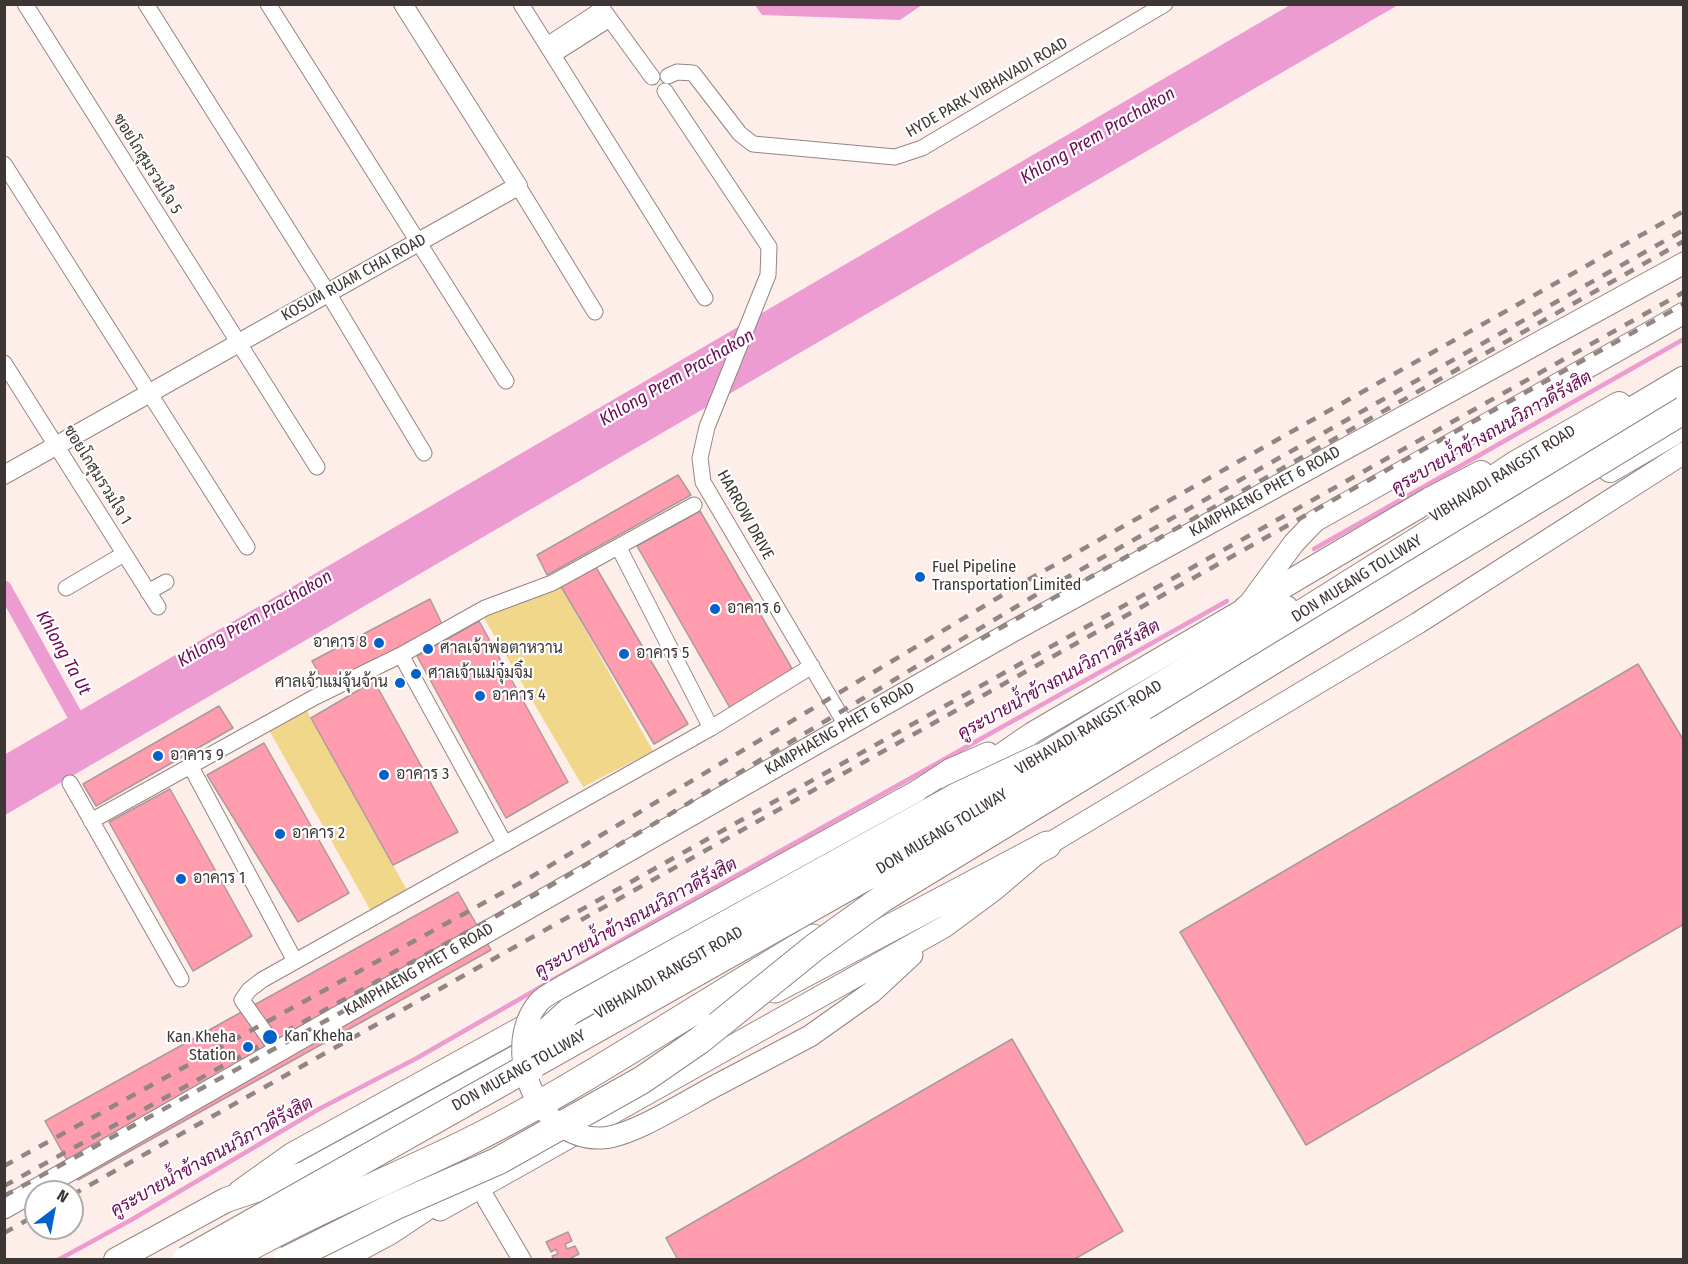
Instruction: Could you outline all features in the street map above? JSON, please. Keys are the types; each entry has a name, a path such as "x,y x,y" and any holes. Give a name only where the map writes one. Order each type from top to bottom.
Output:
{"highway":[{"name":"VIBHAVADI RANGSIT ROAD","path":"116,1260 226,1200 304,1174 601,1012 1002,781 1424,524 1514,464 1683,366"},
{"name":"DON MUEANG TOLLWAY","path":"186,1260 892,862 1137,717 1499,490 1683,380"},
{"name":"DON MUEANG TOLLWAY","path":"228,1260 262,1239 462,1145 577,1083 792,950 883,898 1683,410"},
{"name":"VIBHAVADI RANGSIT ROAD","path":"228,1260 360,1177 829,909 1140,754 1434,573 1683,427"},
{"path":"1246,608 1429,500 1480,474 1514,464"},
{"path":"528,1081 533,1062 549,1030 570,1011 956,797 1137,717"},
{"path":"335,1260 389,1231 578,1105 791,980 1047,845"},
{"name":"DON MUEANG TOLLWAY","path":"287,1260 393,1207 498,1161 642,1080 700,1040 815,947 883,898"}],"main road":[{"name":"KAMPHAENG PHET 6 ROAD","path":"4,1208 1013,631 1683,263"},
{"path":"1246,608 1294,543 1315,521 1683,313"},
{"path":"1032,733 949,770 917,791 539,1001 527,1022 522,1039 522,1067 552,1120 575,1132 600,1138 620,1135 810,1035 872,992 944,927 994,890 1047,845 1418,623 1683,453"},
{"name":"VIBHAVADI RANGSIT ROAD","path":"226,1200 291,1154 961,783 1032,733 1246,608"},
{"path":"352,1260 944,927"}],"street":[{"name":"ซอยโกสุมรวมใจ 5","path":"25,4 317,467"},
{"path":"146,4 328,293 424,453"},
{"path":"268,4 506,381"},
{"path":"403,4 595,312"},
{"path":"521,4 705,298"},
{"name":"HYDE PARK VIBHAVADI ROAD","path":"662,81 678,72 693,73 740,134 753,144 895,157 922,148 1165,4"},
{"name":"HARROW DRIVE","path":"550,50 603,11 662,81 757,225 769,247 768,275 707,427 700,458 701,474 703,483 846,725"},
{"path":"4,164 247,547"},
{"name":"KOSUM RUAM CHAI ROAD","path":"4,475 518,186"},
{"name":"ซอยโกสุมรวมใจ 1","path":"4,363 158,607"},
{"path":"92,821 315,697 401,655 485,608 539,590 694,505"},
{"path":"619,548 711,728"},
{"path":"66,588 124,554"},
{"path":"148,592 166,582"},
{"path":"401,655 505,844"},
{"path":"278,1051 243,1000 256,985 711,728 812,666"},
{"path":"191,767 295,961"},
{"path":"70,783 181,979"},
{"path":"479,1187 522,1260"}],"shaded area":[{"path":"559,583 653,751 583,787 481,613"},
{"path":"306,709 408,892 372,913 269,730"}],"water":[{"path":"755,5 922,5 900,20 762,15"},
{"name":"Khlong Prem Prachakon","path":"1290,5 1398,5 5,815 4,755"}],"building":[{"path":"678,475 691,495 547,575 537,555"},
{"name":"อาคาร 6","path":"700,511 794,672 730,708 637,546"},
{"name":"อาคาร 5","path":"594,564 688,724 654,744 559,583"},
{"name":"อาคาร 8","path":"430,599 442,624 328,690 312,661"},
{"name":"อาคาร 4","path":"479,621 568,782 506,818 417,656"},
{"path":"1638,664 1684,741 1684,924 1306,1145 1180,932"},
{"name":"อาคาร 3","path":"374,681 458,832 393,865 311,718"},
{"name":"อาคาร 9","path":"219,706 233,728 96,806 83,784"},
{"name":"อาคาร 2","path":"264,743 349,893 298,922 207,775"},
{"name":"อาคาร 1","path":"170,789 252,936 193,971 109,822"},
{"name":"Kan Kheha Station","path":"458,892 491,950 78,1180 45,1121"},
{"path":"1012,1039 1123,1231 1073,1260 678,1260 666,1238"},
{"path":"568,1232 572,1241 565,1244 567,1249 575,1246 579,1254 567,1260 554,1260 552,1256 558,1254 556,1249 551,1252 546,1242"}],"waterway":[{"name":"คูระบายน้ำข้างถนนวิภาวดีรังสิต","path":"1314,549 1684,339"},
{"name":"Khlong Ta Ut","path":"4,588 83,730"},
{"name":"คูระบายน้ำข้างถนนวิภาวดีรังสิต","path":"58,1260 131,1220 319,1109 417,1058 659,919 1227,601"}],"railway":[{"path":"4,1166 531,877 1026,581 1684,211"},
{"path":"4,1186 540,892 1034,596 1684,230"},
{"path":"981,639 1684,241"},
{"path":"84,1188 1684,292"},
{"path":"581,920 1684,304"},
{"path":"4,1196 397,982"},
{"path":"4,1233 24,1222"}],"place":[{"name":"Fuel Pipeline Transportation Limited","path":"920,577"},
{"name":"อาคาร 6","path":"715,609"},
{"name":"อาคาร 8","path":"379,643"},
{"name":"ศาลเจ้าพ่อตาหวาน","path":"428,649"},
{"name":"อาคาร 5","path":"624,654"},
{"name":"ศาลเจ้าแม่จุ๋มจิ๋ม","path":"416,674"},
{"name":"ศาลเจ้าแม่จุ้นจ้าน","path":"400,683"},
{"name":"อาคาร 4","path":"480,696"},
{"name":"อาคาร 9","path":"158,756"},
{"name":"อาคาร 3","path":"384,775"},
{"name":"อาคาร 2","path":"280,834"},
{"name":"อาคาร 1","path":"181,879"},
{"name":"Kan Kheha","path":"270,1037"},
{"name":"Kan Kheha Station","path":"248,1047"}]}
